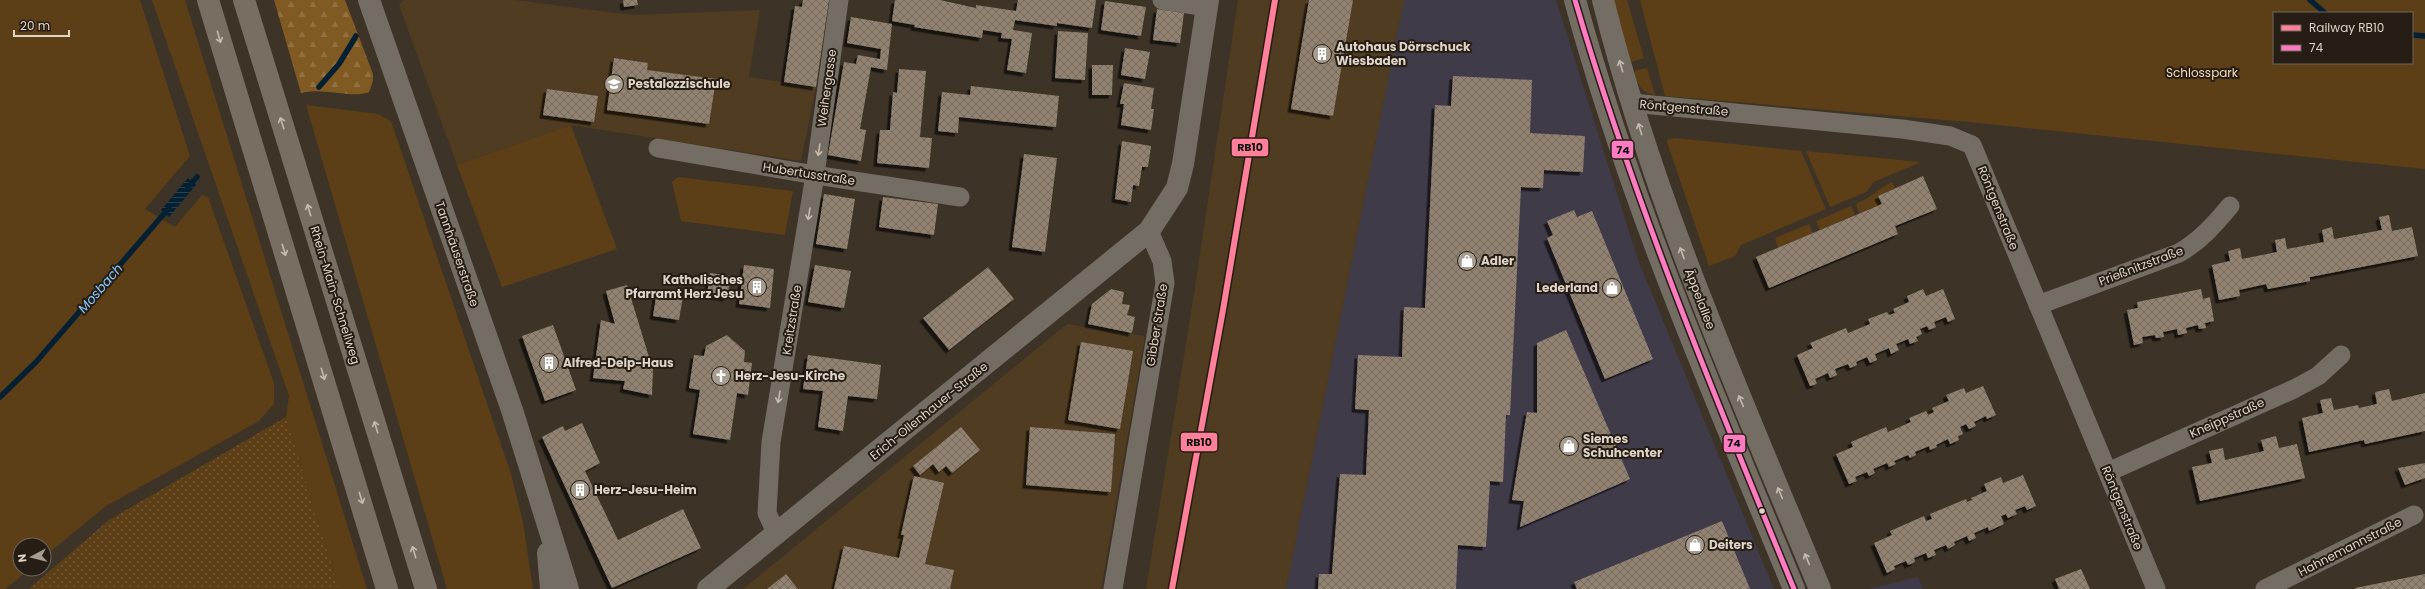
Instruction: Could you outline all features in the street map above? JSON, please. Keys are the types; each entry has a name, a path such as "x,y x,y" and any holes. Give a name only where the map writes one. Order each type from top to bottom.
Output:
{"highway":[{"path":"208,0 388,589"},
{"name":"Rhein-Main-Schnellweg","path":"244,0 426,589"}],"street":[{"name":"Tannhäuserstraße","path":"369,0 512,410 568,589"},
{"name":"Weihergasse","path":"815,175 840,0"},
{"path":"1149,231 1177,188 1183,164 1208,4 1162,0"},
{"name":"Äppelallee","path":"1575,0 1608,116 1655,249 1794,589"},
{"name":"Äppelallee","path":"1603,0 1632,103 1693,282 1820,589"},
{"name":"Röntgenstraße","path":"1632,103 1679,106 1929,133 1950,136 1972,145 2156,589"},
{"name":"Hubertusstraße","path":"658,148 815,175 960,197"},
{"name":"Kreitzstraße","path":"777,535 769,521 766,503 771,442 815,175"},
{"name":"Prießnitzstraße","path":"2038,305 2179,253 2208,232 2230,206"},
{"name":"Erich-Ollenhauer-Straße","path":"708,589 777,535 1149,231"},
{"name":"Gibber Straße","path":"1113,589 1165,283 1162,261 1149,231"},
{"name":"Kneippstraße","path":"2108,472 2318,376 2341,355"},
{"name":"Tannhäuserstraße","path":"543,508 551,589"},
{"name":"Hahnemannstraße","path":"2265,589 2414,515"}],"shaded area":[{"name":"Pestalozzischule","path":"404,0 515,0 633,15 760,10 749,77 816,87 801,161 571,125 457,165 399,5"},
{"path":"1238,0 1404,0 1286,589 1146,589 1194,294"},
{"path":"1404,0 1556,0 1638,260 1774,589 1286,589"},
{"path":"1067,324 1145,336 1101,589 743,589"},
{"path":"1918,577 1923,589 1870,589"}],"green space":[{"path":"0,0 140,0 190,156 145,209 175,227 202,195 208,197 274,383 274,404 259,421 106,506 52,550 52,537 12,537 12,577 20,577 5,589 0,589"},
{"path":"152,0 185,0 367,589 339,589 286,417 289,396"},
{"path":"274,0 345,0 373,74 373,81 369,92 362,94 319,91 301,93"},
{"path":"1613,0 1627,0 1644,58 1631,62"},
{"name":"Schlosspark","path":"1640,0 2425,0 2425,169 1968,122 1665,96"},
{"path":"1647,68 1655,95 1643,90 1634,73 1636,70"},
{"path":"306,105 378,114 391,121 511,474 523,522 533,589 447,589"},
{"path":"571,125 617,249 502,287 457,165"},
{"path":"1675,138 1801,151 1826,209 1741,245 1735,256 1709,266 1667,142 1668,139"},
{"path":"1806,151 1921,162 1874,182 1866,192 1830,207"},
{"path":"678,177 793,191 785,235 681,221 672,182"},
{"path":"1892,182 1895,188 1878,196 1882,204 1859,213 1856,204"},
{"path":"1851,206 1855,215 1820,230 1816,221"},
{"path":"1809,224 1813,233 1778,248 1775,238"},
{"path":"286,417 339,589 29,589 43,577 52,577 52,569 109,520"}],"water":[{"path":"188,178 196,185 169,217 161,210"}],"building":[{"path":"623,0 637,0 638,5 624,7"},
{"path":"803,0 829,0 816,87 784,82 795,6 802,7"},
{"path":"895,0 940,0 976,8 976,5 1016,11 1018,0 1096,0 1092,28 1057,23 1057,26 1015,20 1013,30 1032,33 1026,73 1007,70 1012,39 1001,38 1002,33 983,30 982,38 914,27 915,25 892,21"},
{"name":"Autohaus Dörrschuck Wiesbaden","path":"1309,0 1353,0 1333,116 1291,109"},
{"path":"1105,1 1146,7 1141,36 1101,30"},
{"path":"1157,9 1184,13 1180,43 1153,40"},
{"path":"851,17 892,24 887,70 871,67 860,129 866,130 861,161 828,155 844,62 856,64 858,55 880,59 881,49 847,43"},
{"path":"1058,31 1088,33 1085,80 1055,78"},
{"path":"1125,48 1150,52 1145,79 1121,75"},
{"path":"614,58 648,63 647,70 716,79 709,124 607,110"},
{"path":"1092,65 1113,65 1112,95 1092,95"},
{"path":"899,69 926,71 920,137 932,138 929,168 877,163 880,130 890,130 893,92 897,93"},
{"path":"1453,76 1532,80 1530,133 1585,136 1583,172 1544,170 1543,188 1521,187 1510,415 1506,415 1503,482 1490,481 1486,547 1458,545 1456,589 1318,589 1319,574 1332,574 1340,474 1366,475 1369,410 1355,409 1358,355 1402,357 1404,307 1425,308 1435,105 1451,106"},
{"path":"1124,83 1154,88 1151,109 1154,109 1151,130 1121,125 1124,104 1120,104"},
{"path":"971,86 1059,96 1056,127 959,117 958,133 938,131 942,92 970,95"},
{"path":"547,89 598,96 594,122 543,115"},
{"path":"1122,141 1151,146 1148,167 1142,167 1139,186 1133,185 1131,202 1115,199"},
{"path":"1024,154 1057,158 1045,252 1012,247"},
{"path":"1923,176 1937,209 1895,226 1898,234 1769,288 1756,257 1882,204 1878,196"},
{"path":"824,194 855,199 847,249 816,244"},
{"path":"883,197 938,204 934,235 879,227"},
{"path":"1574,210 1577,217 1592,211 1653,359 1605,379 1547,238 1553,235 1547,221"},
{"path":"2389,215 2392,231 2412,227 2418,256 2310,277 2310,281 2268,289 2266,284 2239,290 2240,296 2219,300 2212,265 2230,261 2228,251 2240,248 2242,259 2277,252 2275,240 2285,238 2287,249 2324,242 2322,230 2332,227 2334,239 2382,230 2379,217"},
{"name":"Katholisches Pfarramt Herz Jesu","path":"744,265 774,269 770,308 739,304"},
{"path":"815,265 851,271 844,308 808,302"},
{"path":"988,267 1014,299 949,350 923,318"},
{"path":"710,273 731,276 727,298 707,295"},
{"path":"627,285 653,370 652,395 623,389 625,381 593,378 601,320 615,324 606,291"},
{"path":"1111,289 1124,292 1122,304 1130,305 1127,315 1135,317 1132,333 1088,324 1092,304"},
{"path":"1923,289 1926,296 1943,289 1955,319 1948,322 1946,317 1934,322 1936,327 1929,330 1927,326 1920,329 1922,334 1916,337 1918,341 1910,344 1908,339 1896,344 1899,350 1891,354 1889,348 1875,354 1877,360 1870,363 1867,357 1856,362 1857,365 1850,368 1848,364 1835,369 1837,375 1830,378 1828,373 1815,379 1817,384 1810,386 1797,355 1813,348 1810,343 1846,328 1848,333 1870,324 1868,319 1887,312 1889,315 1895,313 1893,309 1909,302 1907,296"},
{"path":"2201,289 2203,299 2210,297 2214,321 2205,323 2206,328 2199,329 2198,325 2186,328 2187,333 2178,335 2177,329 2163,332 2164,337 2156,338 2155,335 2142,337 2143,343 2134,345 2127,310 2138,308 2137,302"},
{"path":"657,291 683,296 679,320 653,316"},
{"name":"Alfred-Delp-Haus","path":"553,325 576,390 545,401 522,336"},
{"name":"Siemes Schuhcenter","path":"1566,330 1630,479 1520,527 1524,501 1512,500 1527,412 1537,413 1537,343"},
{"name":"Herz-Jesu-Kirche","path":"727,335 745,351 744,362 752,363 748,395 737,393 730,440 693,434 700,390 689,388 694,355 704,356 706,346"},
{"path":"1081,342 1133,351 1120,429 1068,420"},
{"path":"808,355 881,365 877,399 848,396 843,431 818,427 823,391 803,389"},
{"path":"1983,386 1996,415 1987,419 1986,416 1974,422 1976,426 1969,429 1966,424 1960,427 1963,434 1958,436 1959,440 1950,444 1948,439 1930,450 1929,446 1915,452 1916,455 1910,458 1908,455 1894,461 1896,464 1889,467 1887,463 1873,469 1875,473 1869,476 1867,472 1855,477 1857,481 1849,484 1836,454 1853,447 1851,442 1886,427 1888,432 1911,422 1909,418 1926,411 1928,415 1934,412 1932,408 1949,401 1946,395 1964,388 1966,393"},
{"path":"2389,389 2392,401 2425,393 2425,431 2365,444 2364,440 2309,452 2302,418 2323,413 2320,400 2331,398 2334,410 2358,405 2359,408 2377,404 2375,392"},
{"name":"Herz-Jesu-Heim","path":"582,423 600,463 585,471 618,540 683,509 701,548 612,588 542,437 563,426 565,431"},
{"path":"961,427 980,450 952,473 946,466 939,472 933,464 920,475 913,466"},
{"path":"1030,427 1115,434 1111,492 1026,485"},
{"path":"2276,436 2279,448 2297,444 2305,478 2200,501 2192,467 2212,463 2209,451 2223,448 2225,460 2264,451 2261,440"},
{"path":"2425,463 2425,478 2405,485 2398,468"},
{"path":"2023,475 2036,506 2027,510 2025,506 2015,510 2017,514 2008,518 2006,514 2001,516 2004,524 1989,531 1988,527 1974,533 1976,538 1969,541 1967,536 1954,542 1955,545 1948,549 1946,545 1934,550 1936,555 1928,558 1926,553 1914,558 1915,562 1908,565 1906,561 1894,566 1895,569 1887,573 1874,543 1892,535 1890,531 1924,516 1926,521 1932,519 1930,514 1966,499 1967,502 1972,500 1971,498 1987,491 1984,484 2001,477 2003,483"},
{"path":"914,476 944,483 925,564 954,570 950,589 834,589 844,546 899,558 904,535 901,535"},
{"path":"1722,521 1750,589 1577,589 1574,582"},
{"path":"2081,569 2090,589 2059,589 2055,579"},
{"path":"786,574 798,589 767,589"},
{"path":"2425,574 2425,589 2355,589 2355,588"}],"waterway":[{"path":"2310,0 2324,12"},
{"path":"2413,35 2425,36"},
{"name":"Mosbach","path":"319,87 339,64 356,36"},
{"name":"Mosbach","path":"188,187 197,177"},
{"name":"Mosbach","path":"0,397 36,362 169,208"}],"rail line":[{"name":"RB10","path":"1172,589 1223,310 1275,0"}],"transit line":[{"name":"74","path":"1575,0 1598,75 1649,224 1705,371 1794,589"}],"place":[{"name":"Autohaus Dörrschuck Wiesbaden","path":"1322,54"},
{"name":"Pestalozzischule","path":"614,84"},
{"name":"Adler","path":"1467,261"},
{"name":"Katholisches Pfarramt Herz Jesu","path":"757,287"},
{"name":"Lederland","path":"1612,288"},
{"name":"Alfred-Delp-Haus","path":"549,363"},
{"name":"Herz-Jesu-Kirche","path":"721,376"},
{"name":"Siemes Schuhcenter","path":"1569,446"},
{"name":"Herz-Jesu-Heim","path":"580,490"},
{"name":"Deiters","path":"1695,545"}]}
